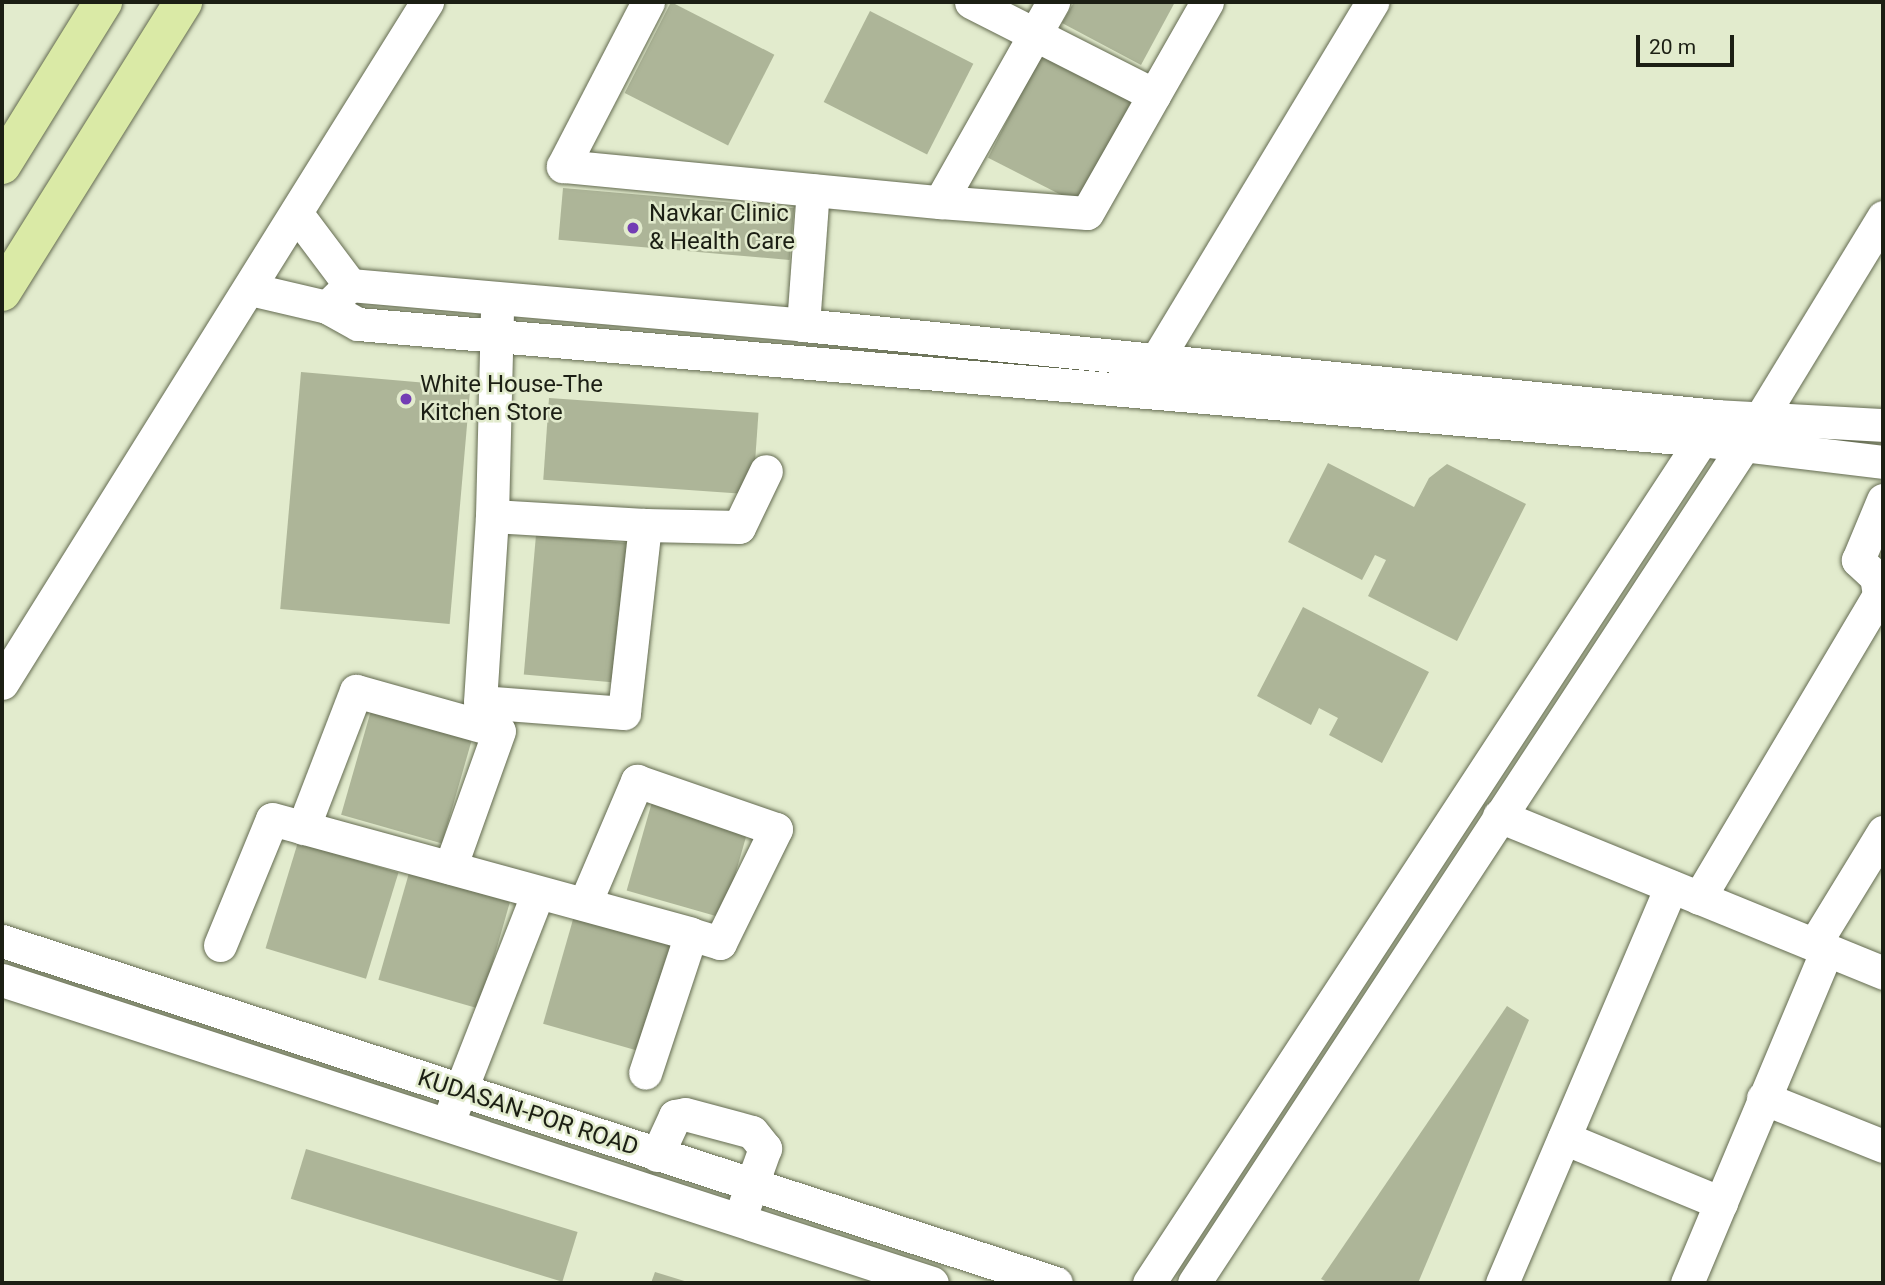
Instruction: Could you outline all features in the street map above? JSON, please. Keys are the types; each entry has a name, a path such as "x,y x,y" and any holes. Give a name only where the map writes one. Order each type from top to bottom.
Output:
{"main road":[{"path":"2,165 103,2"},
{"path":"2,292 183,2"}],"street":[{"path":"2,683 427,2"},
{"path":"648,2 563,166 940,202 1087,213 1207,2"},
{"path":"940,202 1053,2"},
{"path":"1157,359 1372,2"},
{"path":"993,7 1033,35 1154,95"},
{"path":"803,325 813,190"},
{"path":"296,213 339,296 358,324 1752,431 1883,425"},
{"path":"1194,1283 1752,431 1883,217"},
{"path":"250,289 339,296 499,298 803,325 1157,359 1709,428"},
{"path":"499,298 494,335 492,516 480,702 624,713 645,525"},
{"path":"1149,1283 1709,428"},
{"path":"1752,431 1883,462"},
{"path":"492,516 645,525 738,527 766,471"},
{"path":"1502,1283 1564,1138 1685,892 1879,595 1876,577 1858,560 1883,500"},
{"path":"303,828 356,691 499,731 450,868"},
{"path":"220,945 272,819 585,903 720,943 776,829 637,781 585,903"},
{"path":"1499,816 1685,892 1824,942 1883,973"},
{"path":"1687,1283 1824,942 1883,832"},
{"path":"447,1125 538,892"},
{"path":"645,1073 691,934"},
{"name":"KUDASAN-POR ROAD","path":"2,941 1056,1283"},
{"name":"KUDASAN-POR ROAD","path":"2,980 932,1283"},
{"path":"151,1029 163,993"},
{"path":"1763,1098 1883,1146"},
{"path":"657,1155 675,1116 685,1114 752,1132 765,1148 739,1221"},
{"path":"1564,1138 1721,1203"}],"building":[{"path":"671,2 774,55 728,146 625,93"},
{"path":"1074,2 1175,2 1141,65 1062,23"},
{"path":"870,11 973,64 927,155 824,102"},
{"path":"1043,50 1134,96 1079,204 988,158"},
{"path":"563,188 794,208 790,260 558,240"},
{"path":"301,372 470,387 450,624 280,609"},
{"path":"549,398 758,413 753,494 543,480"},
{"path":"1328,463 1414,507 1429,478 1447,464 1526,504 1457,641 1368,596 1386,560 1375,555 1362,580 1288,542"},
{"path":"536,535 633,543 620,683 524,674"},
{"path":"1303,607 1429,672 1382,763 1329,735 1338,718 1319,708 1311,725 1257,696"},
{"path":"372,707 473,736 442,844 341,815"},
{"path":"652,802 748,830 723,918 627,890"},
{"path":"298,842 398,873 366,979 266,948"},
{"path":"409,873 510,902 479,1009 378,980"},
{"path":"574,916 675,945 644,1053 543,1024"},
{"path":"1507,1006 1529,1020 1418,1283 1329,1283 1321,1279"},
{"path":"306,1149 578,1232 562,1282 291,1199"},
{"path":"655,1272 691,1283 651,1283"}],"place":[{"name":"Navkar Clinic & Health Care","path":"633,228"},
{"name":"White House-The Kitchen Store","path":"406,399"}]}
